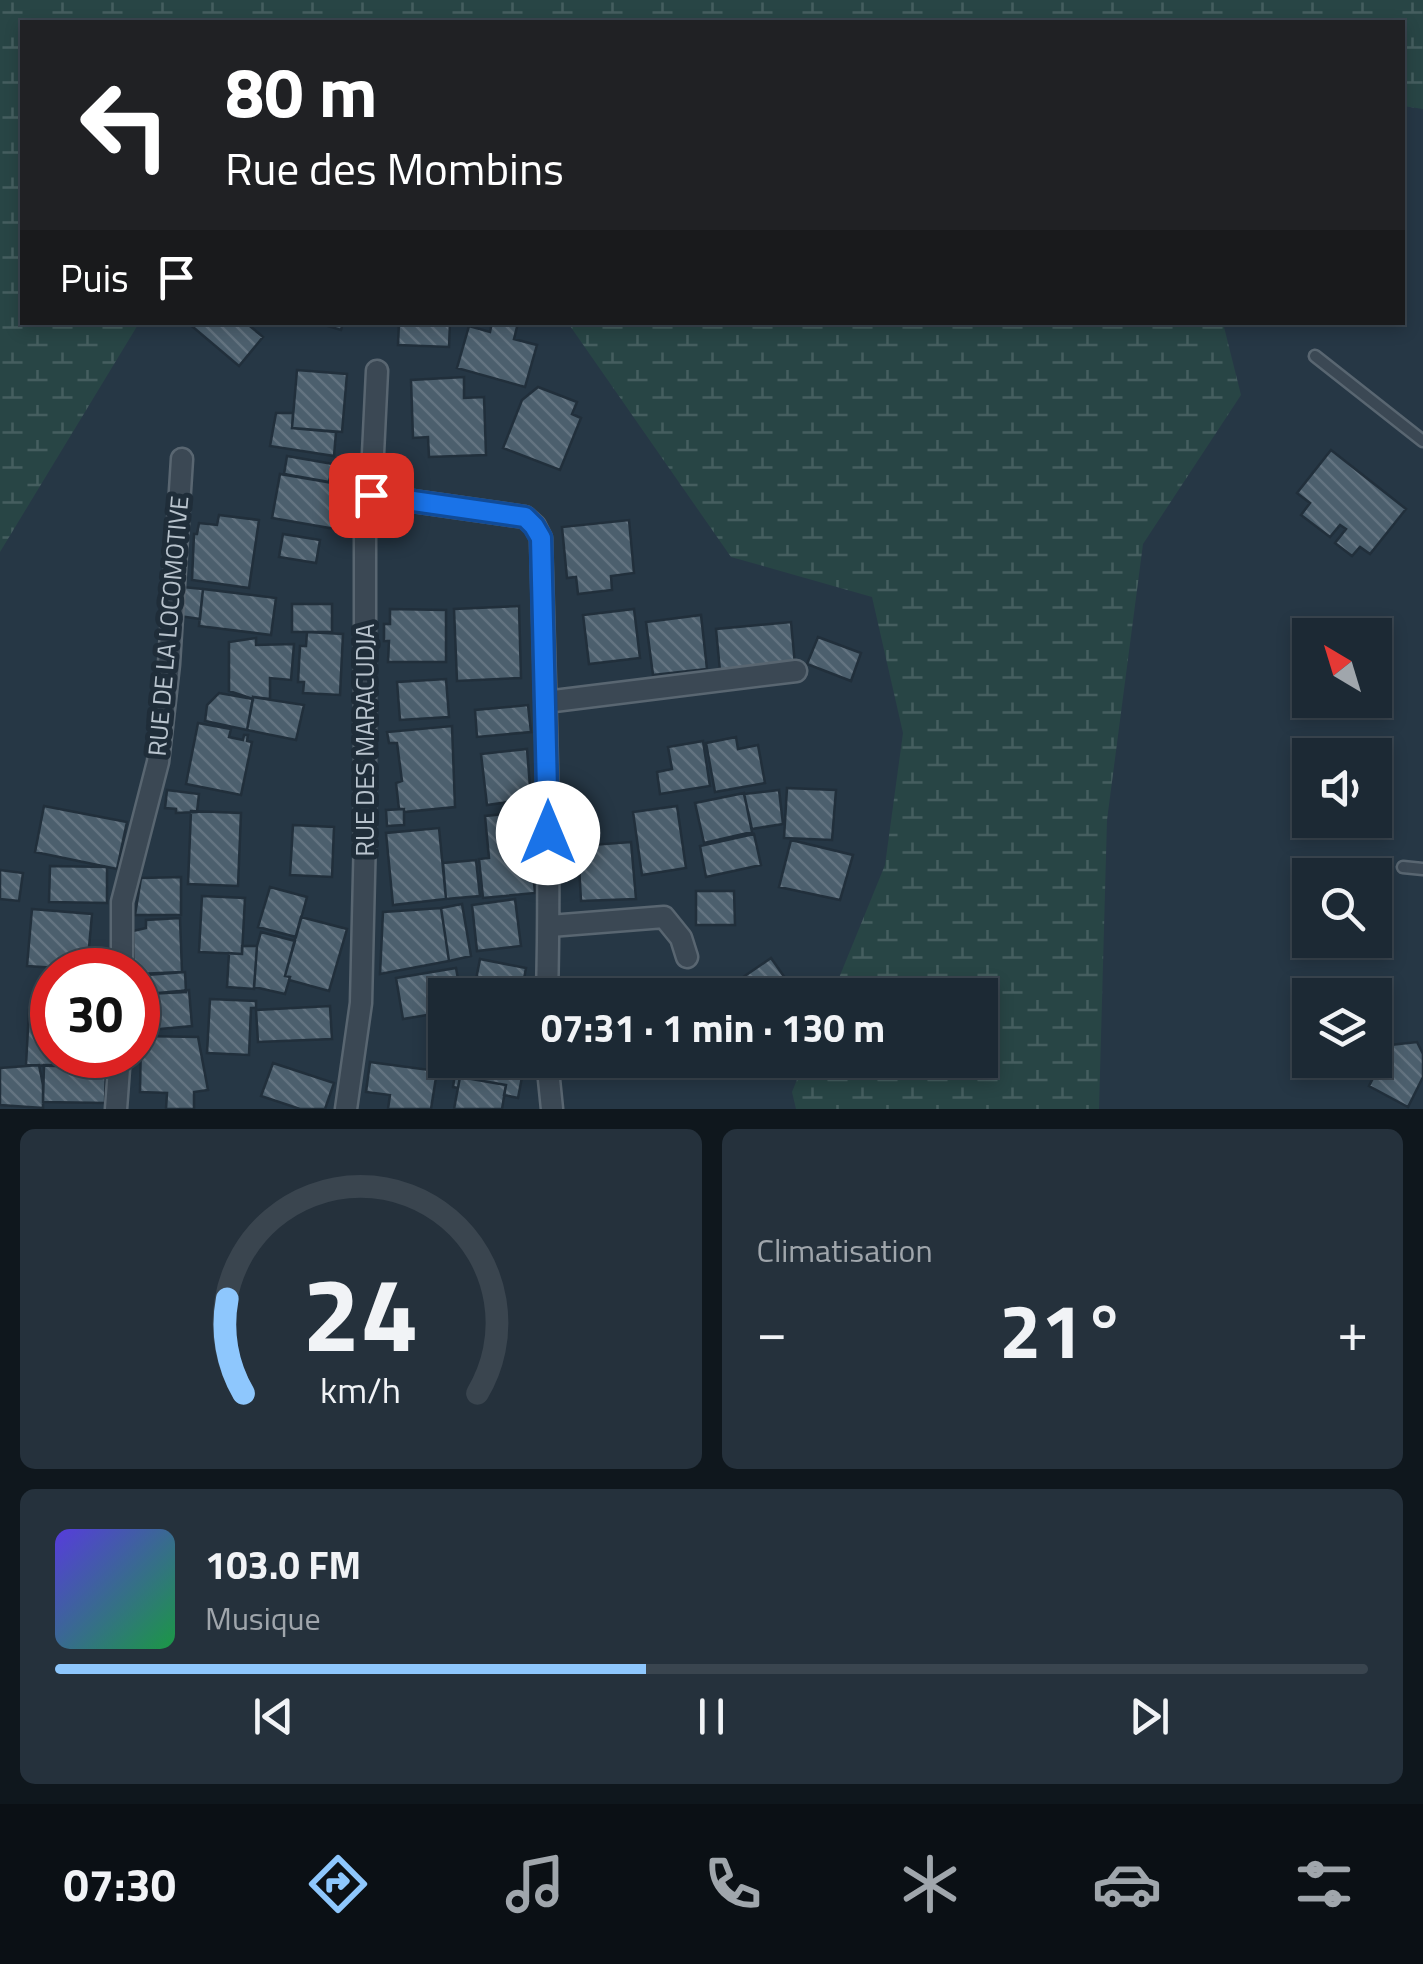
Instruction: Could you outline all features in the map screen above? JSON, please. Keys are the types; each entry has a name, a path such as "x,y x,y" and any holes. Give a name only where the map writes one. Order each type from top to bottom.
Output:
{"street":[{"name":"RUE DES MARACUDJA","path":"346,1109 361,1003 366,519 371,495 377,371"},
{"name":"RUE DE LA LOCOMOTIVE","path":"122,948 122,902 158,762 182,459"},
{"path":"371,495 525,517 541,538 550,926 548,978"},
{"path":"546,702 796,672"},
{"path":"550,926 664,917 681,938 687,957"},
{"path":"116,1109 118,1078"},
{"path":"549,1078 552,1109"}],"lane":[{"path":"1315,356 1423,441"},
{"path":"1403,867 1423,868"}],"green space":[{"path":"0,0 1423,0 1423,109 1405,106 1405,20 20,20 20,325 138,325 0,552"},
{"path":"569,325 1224,325 1241,395 1143,544 1107,820 1099,1109 796,1109 792,1092 798,1078 998,1078 998,978 839,978 885,865 903,733 872,597 731,557"}],"building":[{"path":"191,325 249,325 263,337 239,366"},
{"path":"399,325 450,325 449,347 398,345"},
{"path":"491,325 518,325 514,339 537,345 525,387 457,368 469,326 490,332"},
{"path":"297,370 347,374 342,432 292,428"},
{"path":"464,377 464,398 484,397 486,455 429,457 428,437 413,438 411,380"},
{"path":"538,387 577,402 572,414 581,418 560,470 503,448 522,400"},
{"path":"276,413 293,413 292,428 336,432 334,456 270,446"},
{"path":"1331,450 1406,509 1370,554 1360,547 1352,556 1335,543 1346,529 1340,525 1330,537 1301,515 1310,503 1297,493"},
{"path":"287,456 333,464 329,482 284,474"},
{"path":"280,474 350,486 341,530 272,518"},
{"path":"219,515 259,520 249,588 192,580 194,534 199,523 217,525"},
{"path":"629,520 634,573 611,576 612,590 578,594 576,577 567,578 562,527"},
{"path":"283,534 320,540 316,563 279,557"},
{"path":"183,587 203,589 200,619 179,616"},
{"path":"203,589 276,598 271,635 199,626"},
{"path":"292,604 332,604 332,632 292,632"},
{"path":"519,606 521,678 457,681 454,609"},
{"path":"390,609 446,610 446,662 388,662 389,641 384,641 384,624 390,624"},
{"path":"634,609 640,658 589,664 583,615"},
{"path":"701,615 707,669 653,675 646,622"},
{"path":"791,622 795,665 720,671 716,629"},
{"path":"307,632 343,634 340,695 303,693 304,682 298,682 300,646 306,646"},
{"path":"818,637 861,653 851,681 807,664"},
{"path":"256,638 256,645 294,644 291,680 270,678 270,699 253,699 229,691 229,642"},
{"path":"446,679 449,717 400,720 397,682"},
{"path":"219,693 253,699 247,730 205,721 207,705"},
{"path":"253,697 304,705 296,740 247,730"},
{"path":"528,705 531,732 477,737 475,710"},
{"path":"198,723 231,729 229,737 243,740 248,735 247,741 252,742 241,795 186,784"},
{"path":"452,726 455,807 404,812 399,809 396,783 402,781 397,743 389,743 387,732"},
{"path":"736,737 738,749 758,745 765,783 715,792 706,743"},
{"path":"703,741 710,786 660,794 657,772 672,769 668,747"},
{"path":"527,749 531,799 487,805 481,754"},
{"path":"787,788 836,790 832,840 784,838"},
{"path":"167,790 199,794 197,812 176,813 176,809 165,808"},
{"path":"779,790 783,824 752,829 744,794"},
{"path":"744,793 752,832 704,843 695,803"},
{"path":"44,806 127,822 117,869 35,852"},
{"path":"677,806 686,868 642,875 633,812"},
{"path":"404,809 404,825 387,826 386,810"},
{"path":"191,811 241,813 238,886 188,884"},
{"path":"527,812 535,893 483,898 479,859 489,858 485,816"},
{"path":"293,825 334,827 332,877 290,875"},
{"path":"439,828 446,899 393,905 386,833"},
{"path":"754,834 761,865 706,877 700,846"},
{"path":"791,840 853,855 840,900 779,887"},
{"path":"631,842 636,899 581,901 578,846"},
{"path":"476,860 480,896 446,899 443,863"},
{"path":"50,866 107,867 107,903 49,902"},
{"path":"0,870 23,873 19,901 0,899"},
{"path":"181,877 181,915 135,915 141,878"},
{"path":"270,887 307,897 296,937 258,927"},
{"path":"696,891 734,891 735,925 696,925"},
{"path":"202,896 245,898 242,954 199,952"},
{"path":"515,899 521,946 477,951 472,905"},
{"path":"462,904 471,956 449,961 441,908"},
{"path":"441,908 449,961 380,974 383,912"},
{"path":"32,909 92,914 89,948 30,948 27,966"},
{"path":"301,917 347,929 329,991 285,976"},
{"path":"180,918 182,972 160,973 160,948 133,948 133,931 146,928 146,920"},
{"path":"261,932 295,941 285,976 290,977 285,994 254,987"},
{"path":"242,946 257,946 254,989 227,987 229,953 242,954"},
{"path":"771,958 785,978 742,978"},
{"path":"480,959 526,968 524,978 476,978"},
{"path":"456,968 458,978 428,978 428,1015 403,1019 396,978"},
{"path":"185,972 186,992 160,993 160,974"},
{"path":"189,990 192,1026 160,1029 160,993"},
{"path":"210,999 256,1001 256,1008 251,1008 249,1055 207,1053"},
{"path":"330,1006 332,1039 258,1042 256,1010"},
{"path":"29,1010 30,1010 30,1065 26,1065"},
{"path":"160,1036 198,1037 208,1090 194,1092 194,1109 166,1109 167,1093 140,1092 140,1078 160,1078"},
{"path":"1417,1042 1423,1054 1423,1077 1408,1107 1369,1086 1373,1078 1392,1078 1392,1045"},
{"path":"370,1062 428,1070 428,1078 436,1078 431,1109 388,1109 390,1095 366,1092"},
{"path":"273,1063 334,1083 325,1109 300,1109 261,1096"},
{"path":"30,1066 30,1078 42,1078 43,1108 0,1105 0,1068"},
{"path":"44,1078 106,1078 105,1103 43,1102"},
{"path":"460,1078 506,1085 502,1109 454,1109"},
{"path":"466,1078 522,1078 518,1098 504,1095 506,1085"}],"route":[{"path":"371,495 525,517 541,538 548,833"}]}
